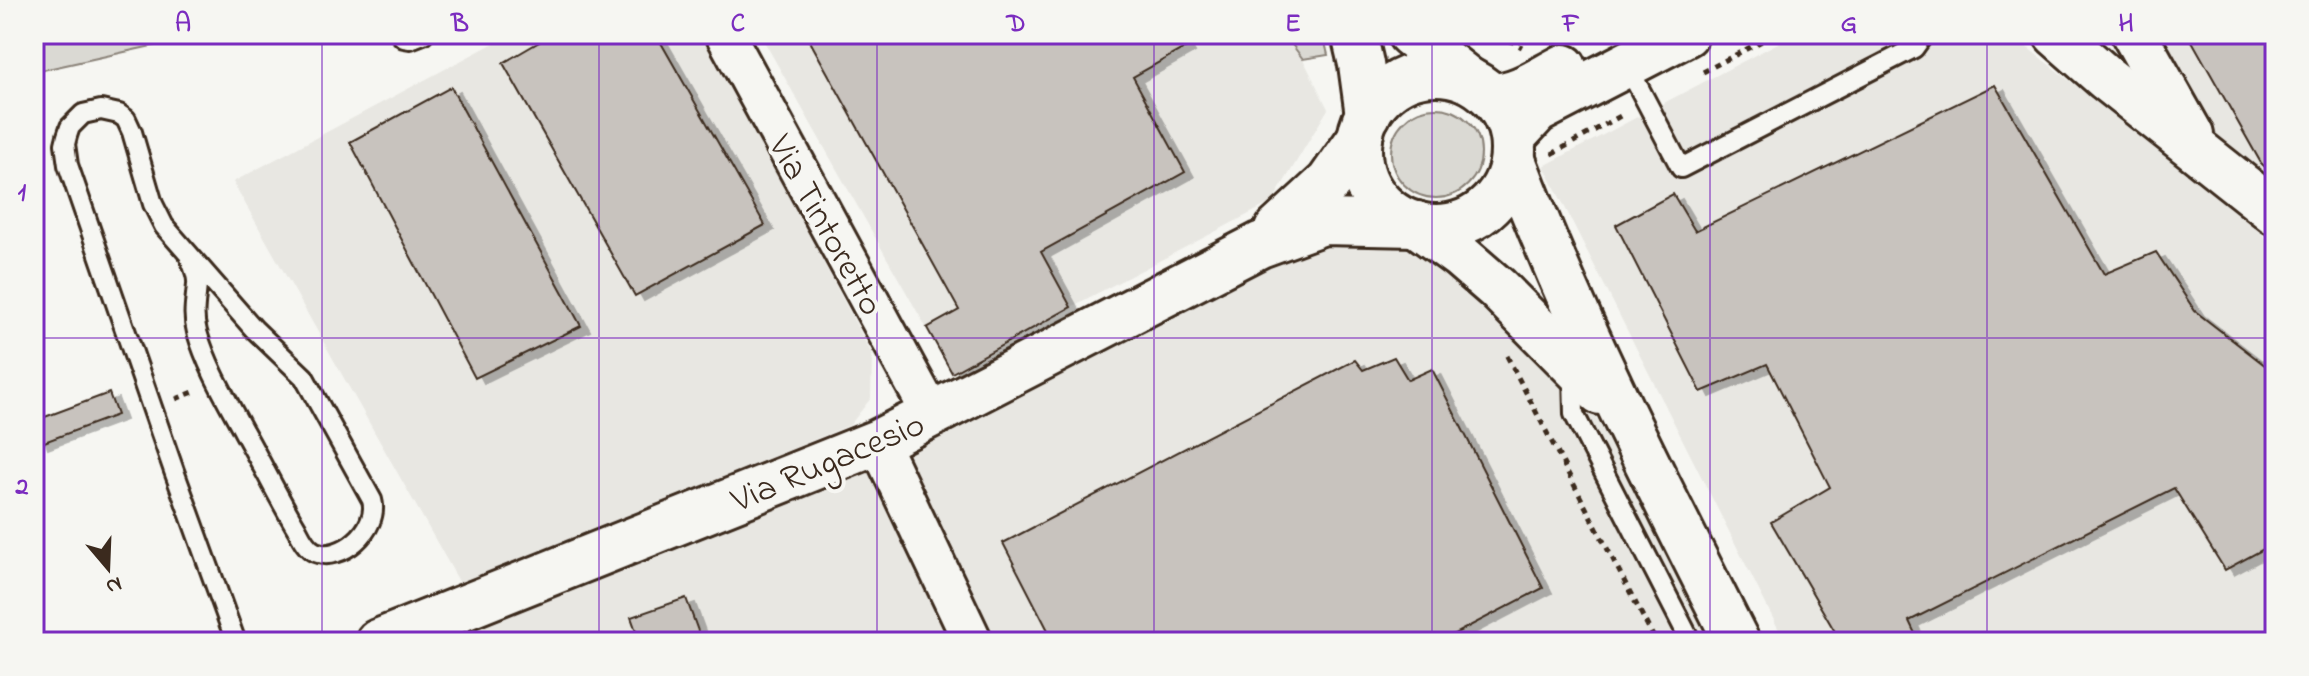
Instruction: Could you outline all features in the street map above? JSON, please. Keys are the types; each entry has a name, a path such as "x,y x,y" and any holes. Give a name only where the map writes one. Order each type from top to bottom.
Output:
{"main road":[{"path":"1354,34 1361,64 1364,126 1360,160 1366,182 1378,201 1395,216 1416,224 1442,227 1468,221 1489,206 1506,185 1513,148 1537,111 1627,49"},
{"path":"1410,34 1480,88 1505,115 1513,148 1557,269 1636,443 1737,642"},
{"path":"1364,126 1381,97 1399,82 1422,75 1444,73 1507,96 1627,49 1686,34"},
{"path":"2056,34 2106,78 2275,212"},
{"path":"2134,34 2202,155"},
{"name":"Via Rugacesio","path":"1260,245 1329,182 1364,126"},
{"name":"Via Rugacesio","path":"378,642 878,442 1260,245 1323,222 1416,224"},
{"path":"1416,224 1498,289 1573,363 1600,392 1636,443"}],"street":[{"name":"Via Tintoretto","path":"725,34 932,415"},
{"path":"878,442 973,642"}],"lane":[{"path":"400,34 410,39 423,34"},
{"path":"1627,49 1681,168 1914,48 1924,34"},
{"path":"189,255 198,282 193,310 196,328 219,382 296,528 311,551 319,554 352,544 362,537 375,510 309,384 292,363 254,329 158,216 126,119 110,111 83,114 70,127 67,136 68,165 236,642"},
{"path":"1573,363 1574,414 1691,642"}],"path":[{"path":"153,408 219,382"}],"shaded area":[{"path":"34,34 206,34 34,72"},
{"path":"511,34 702,34 872,354 871,398 850,425 461,585 233,182"},
{"path":"760,34 1284,34 1303,59 1328,109 1272,202 952,373"},
{"path":"1284,34 1323,34 1328,55 1303,59"},
{"path":"1795,34 2010,34 2230,206 2275,246 2275,642 1785,642 1544,166"},
{"path":"2155,34 2275,34 2275,187 2220,143"},
{"path":"1436,108 1453,112 1468,121 1477,136 1481,153 1477,170 1468,185 1453,194 1436,198 1419,194 1404,185 1395,170 1391,153 1395,136 1404,121 1419,112"},
{"path":"1329,241 1402,243 1432,256 1570,381 1621,453 1717,642 421,642 1259,262"}],"building":[{"path":"553,34 656,34 765,225 635,296 503,63"},
{"path":"806,34 1179,34 1186,47 1133,77 1185,172 1041,252 1071,307 952,373 927,328 959,310"},
{"path":"2205,34 2268,34 2275,47 2275,176 2261,163 2192,41"},
{"path":"1995,85 2104,274 2156,252 2195,311 2275,373 2275,543 2225,570 2174,488 1909,621 1919,642 1841,642 1771,522 1830,487 1767,364 1701,392 1616,225 1673,194 1695,231"},
{"path":"451,87 581,326 475,378 350,142"},
{"path":"1394,357 1408,380 1432,369 1543,588 1439,642 1054,642 1003,543 1355,360 1363,370"},
{"path":"109,393 117,415 39,444 34,421"},
{"path":"686,598 702,642 640,642 631,617"}]}
